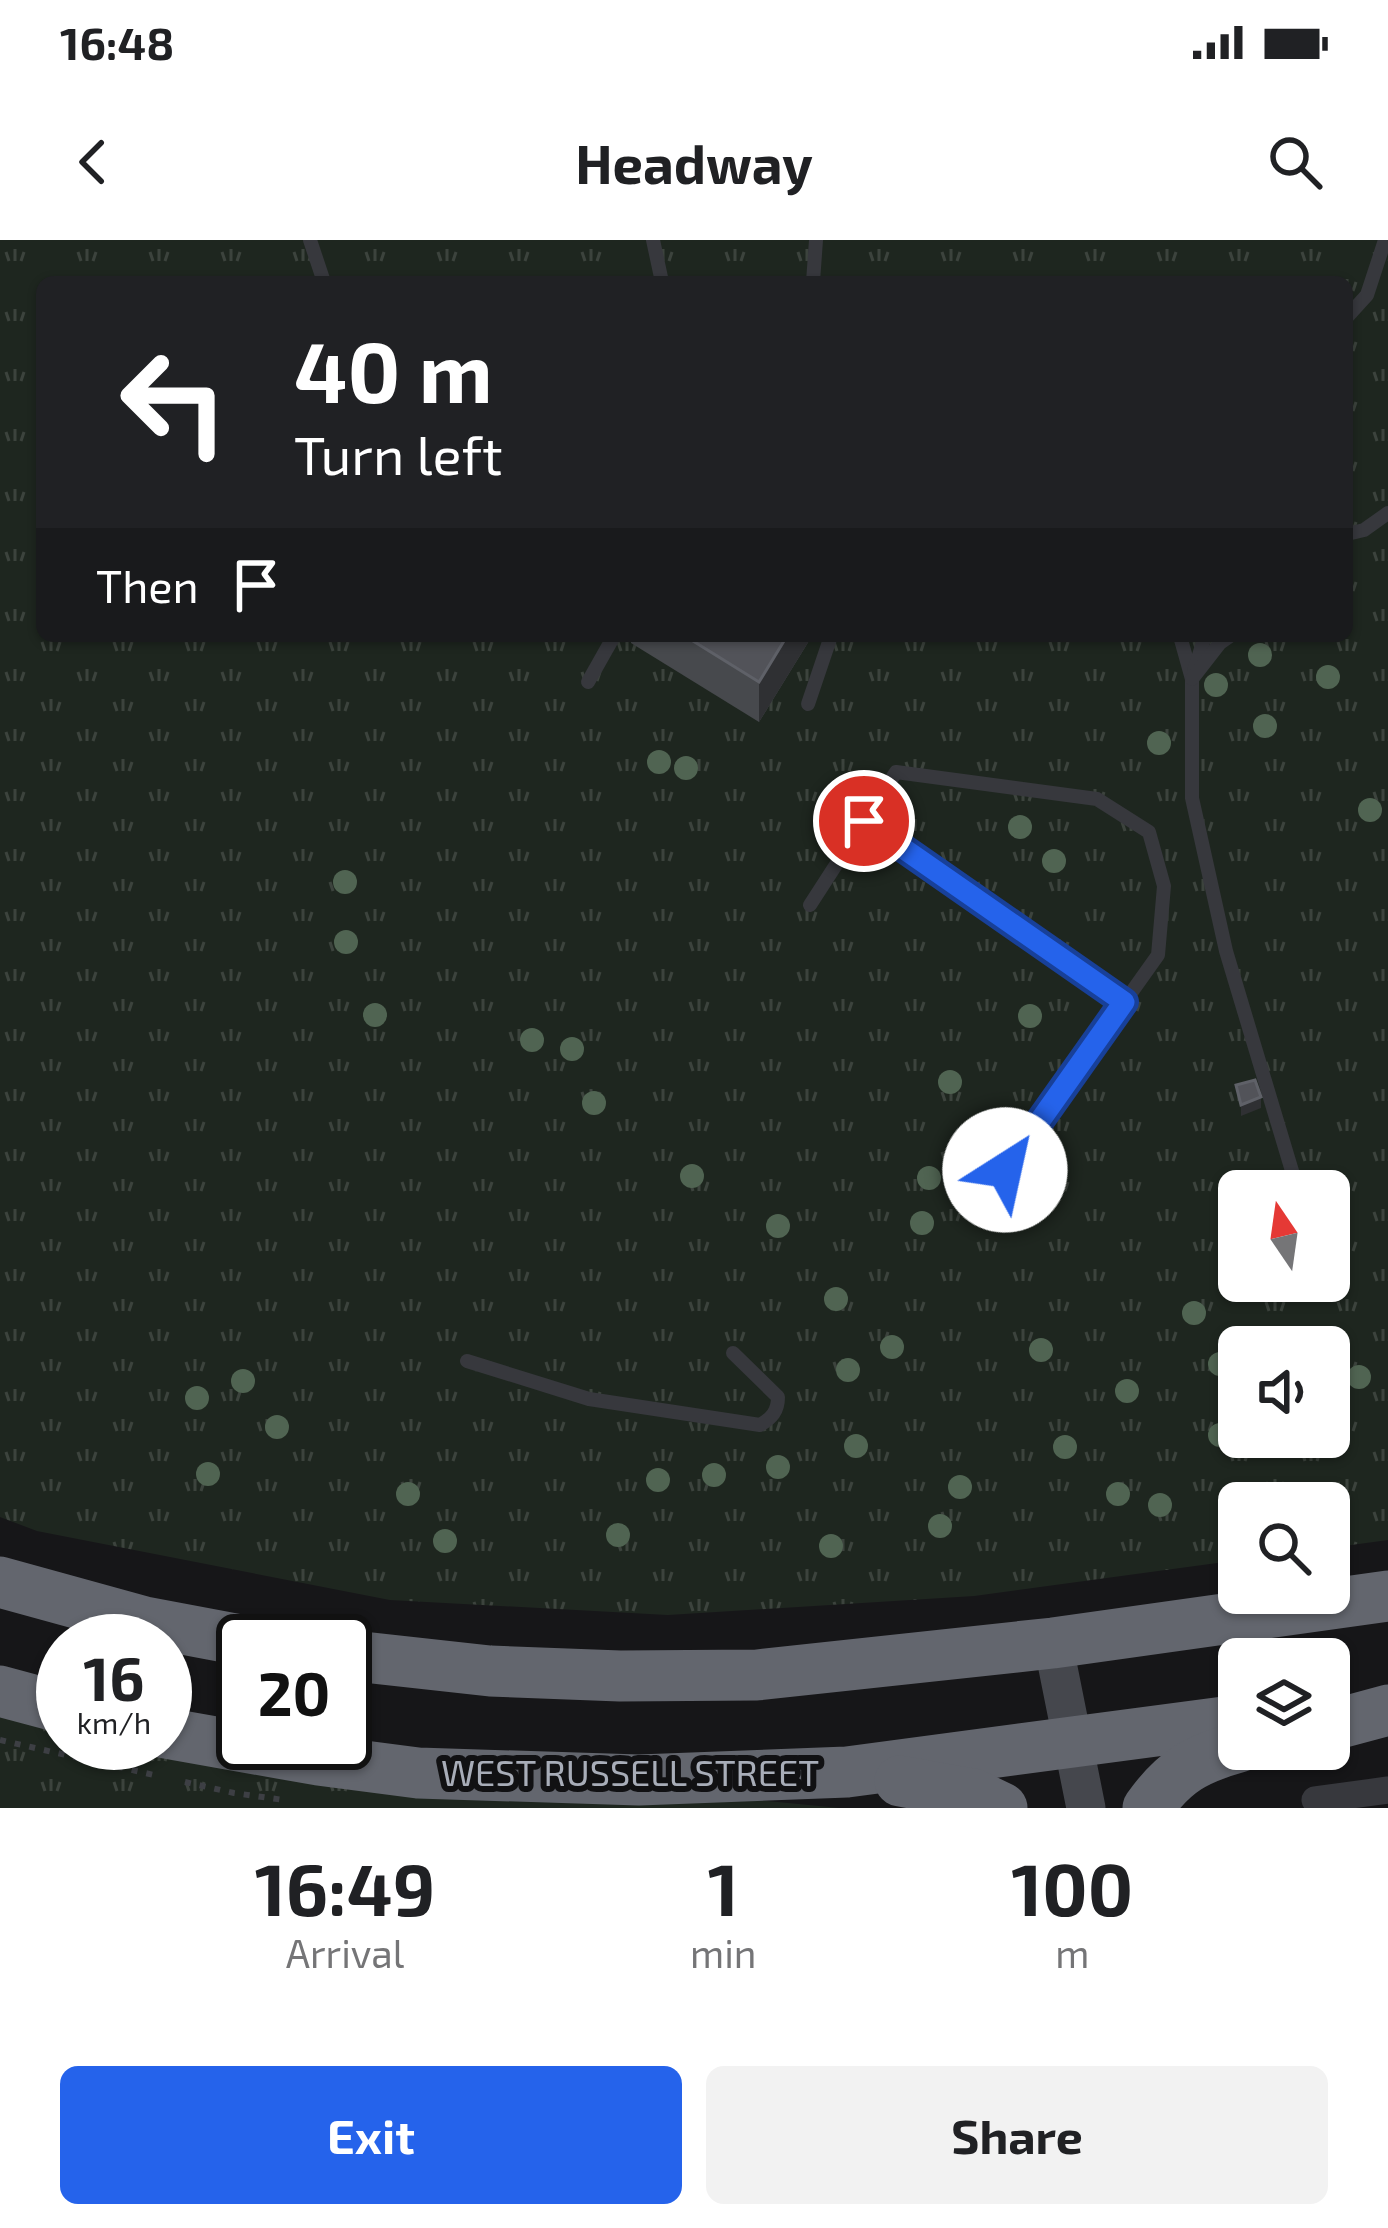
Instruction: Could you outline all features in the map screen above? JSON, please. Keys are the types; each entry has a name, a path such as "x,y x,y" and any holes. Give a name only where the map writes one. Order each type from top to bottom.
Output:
{"highway":[{"path":"0,1582 145,1622 216,1635"},
{"path":"372,1657 490,1672 757,1675 1053,1643 1388,1596"},
{"path":"0,1690 36,1700"},
{"path":"1350,1704 1388,1699"},
{"path":"1350,1720 1388,1710"},
{"name":"WEST RUSSELL STREET","path":"192,1737 418,1773 639,1780 847,1772 1218,1723"},
{"path":"1148,1808 1166,1782 1218,1755"},
{"path":"779,1776 937,1786 973,1794 1001,1808"}],"main road":[{"path":"1053,1643 1086,1808"}],"street":[{"path":"1313,1804 1388,1790"}],"lane":[{"path":"310,240 322,276"},
{"path":"652,240 661,276"},
{"path":"813,276 816,240"},
{"path":"1353,310 1367,296 1385,240"},
{"path":"1353,544 1388,513"},
{"path":"1353,533 1364,530"},
{"path":"588,682 611,642"},
{"path":"808,704 829,642"},
{"path":"1182,642 1192,679 1192,798 1226,951 1292,1170"},
{"path":"1192,679 1202,642"},
{"path":"1192,679 1221,642"},
{"path":"810,905 896,772 1097,799 1149,832 1163,886 1158,955 1005,1170"},
{"path":"864,821 1124,1002"},
{"path":"467,1361 589,1400 760,1425 771,1418 778,1397 733,1353"}],"green space":[{"path":"0,240 1388,240 1388,1540 1350,1545 1350,1482 1218,1482 1218,1563 974,1596 668,1615 390,1600 37,1531 0,1517"},
{"path":"0,1683 36,1695 36,1770 192,1770 192,1746 216,1748 216,1770 372,1770 372,1763 839,1808 0,1808"}],"building":[{"path":"695,642 783,642 759,682"},
{"path":"1255,1080 1261,1097 1241,1105 1236,1085"}],"route":[{"path":"864,821 1124,1002 1005,1170"}]}
